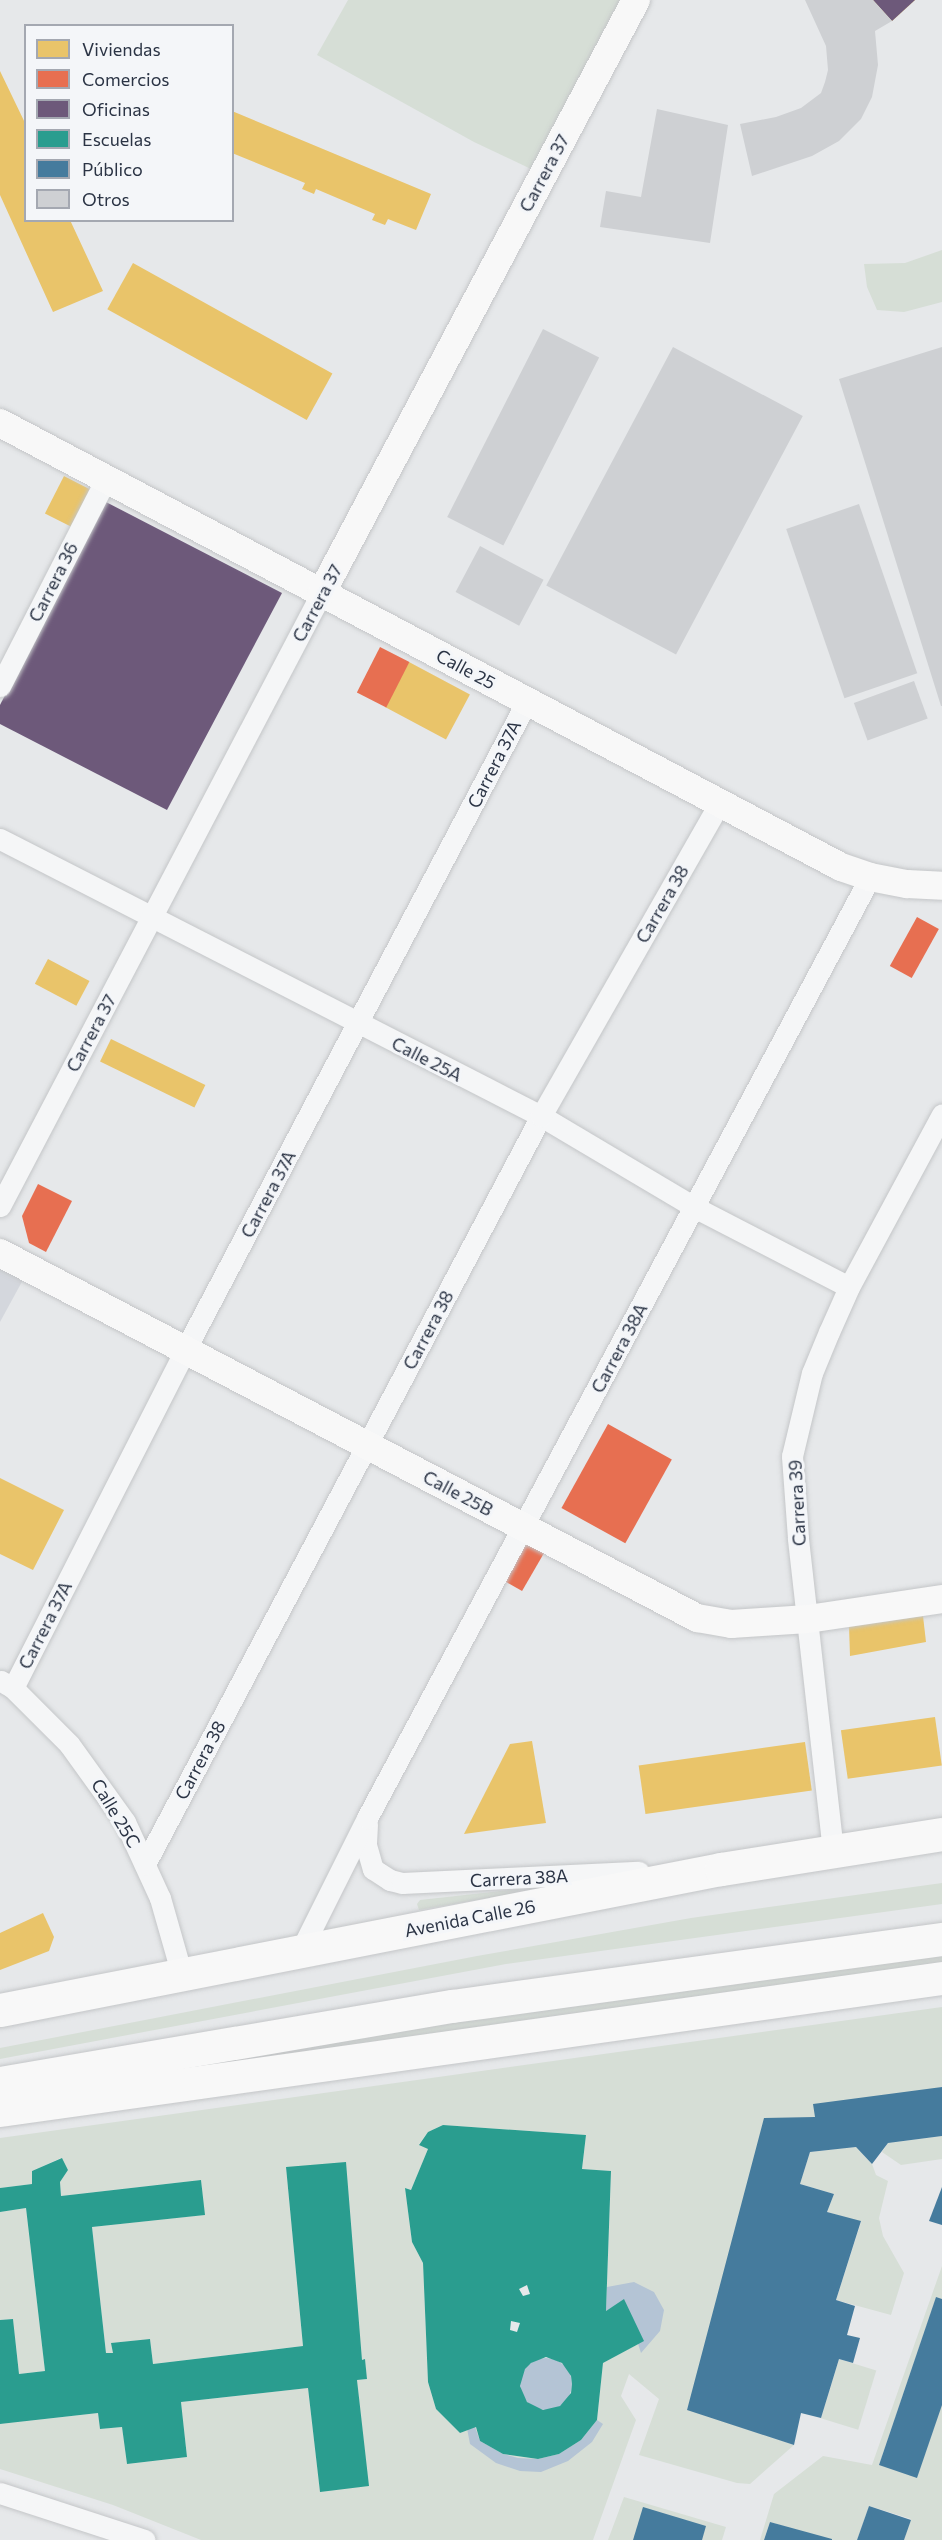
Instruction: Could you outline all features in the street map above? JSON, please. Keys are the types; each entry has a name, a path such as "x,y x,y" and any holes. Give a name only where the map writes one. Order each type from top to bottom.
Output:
{"main road":[{"name":"Avenida Calle 26","path":"0,2010 721,1869 942,1834"},
{"path":"0,2083 452,2006 942,1939"},
{"path":"0,2110 942,1978"}],"street":[{"name":"Carrera 37","path":"0,1206 636,0"},
{"name":"Calle 25","path":"0,423 841,867 870,877 907,884 942,886"},
{"name":"Carrera 36","path":"0,686 106,479"},
{"name":"Carrera 37A","path":"6,1685 359,1024 527,701"},
{"name":"Carrera 38","path":"145,1864 541,1116 720,802"},
{"name":"Calle 25A","path":"0,839 541,1116 694,1208 849,1287"},
{"name":"Carrera 38A","path":"300,1952 367,1818 870,877"},
{"name":"Carrera 39","path":"833,1851 798,1538 792,1456 812,1373 849,1287 942,1114"},
{"name":"Calle 25B","path":"0,1253 697,1618 731,1624 808,1619 942,1599"},
{"name":"Calle 25C","path":"6,1685 69,1744 98,1781 125,1822 160,1898 182,1975"},
{"name":"Carrera 38A","path":"367,1818 366,1845 373,1869 390,1880 402,1883 721,1869"},
{"path":"0,2493 145,2540"}],"shaded area":[{"path":"348,0 620,0 531,169 474,142 317,55"},
{"path":"942,250 942,302 904,312 877,310 867,287 864,264 905,263"},
{"path":"0,1265 24,1278 0,1322"},
{"path":"942,1883 942,1904 506,1964 0,2059 0,2048 477,1956 691,1918"},
{"path":"519,1889 518,1893 419,1910 417,1904 420,1900"},
{"path":"942,1952 942,1966 151,2077 268,2046"},
{"path":"942,2007 942,2087 815,2117 687,2409 794,2445 750,2484 737,2483 639,2455 659,2399 629,2374 621,2396 636,2420 593,2540 201,2540 113,2505 0,2469 0,2424 98,2413 100,2429 122,2427 127,2464 187,2457 181,2402 308,2388 320,2491 368,2486 357,2380 367,2379 365,2360 362,2360 286,2167 303,2346 153,2364 150,2339 112,2343 113,2353 106,2353 92,2227 204,2215 201,2180 61,2196 60,2182 68,2170 61,2158 32,2171 32,2184 0,2188 0,2138","holes":["443,2125 586,2135 582,2169 611,2171 606,2311 624,2300 643,2341 603,2363 597,2420 581,2440 559,2454 538,2459 503,2454 480,2441 476,2427 460,2433 436,2409 428,2382 423,2263 412,2242 405,2188 411,2190 428,2149 419,2144 428,2132"]},
{"path":"942,2136 942,2159 901,2165 882,2152 888,2143"},
{"path":"856,2147 872,2164 876,2175 888,2181 879,2218 883,2236 904,2273 891,2315 836,2300 861,2222 827,2212 834,2194 800,2184 810,2152"},
{"path":"26,2208 45,2371 19,2374 13,2319 0,2320 0,2212"},
{"path":"942,2266 942,2299 936,2298 879,2465 942,2405 942,2540 904,2540 911,2519 869,2506 857,2540 831,2540 770,2522 764,2540 760,2540 774,2494 823,2456 872,2465"},
{"path":"839,2359 876,2370 858,2430 821,2418"},
{"path":"624,2497 726,2527 722,2540 608,2540"}],"water":[{"path":"634,2282 654,2292 664,2310 660,2331 641,2353 624,2300 606,2311 607,2287"},
{"path":"546,2358 556,2360 564,2366 570,2374 572,2384 570,2394 564,2402 556,2408 546,2410 536,2408 528,2402 522,2394 520,2384 522,2374 528,2366 536,2360"},
{"path":"467,2404 480,2441 503,2454 518,2458 538,2459 559,2454 581,2440 597,2420 603,2424 592,2442 568,2461 541,2472 520,2471 496,2463 470,2444 466,2423"}],"building: Viviendas":[{"path":"873,0 915,0 892,21"},
{"path":"0,71 24,121 24,222 71,222 103,291 53,312 0,195"},
{"path":"234,112 431,194 416,230 388,219 385,225 372,220 375,214 316,189 314,194 302,189 305,183 234,154"},
{"path":"133,263 332,374 307,420 107,309"},
{"path":"64,476 90,489 71,527 45,513"},
{"path":"409,662 470,694 446,739 385,707"},
{"path":"48,959 89,981 76,1006 35,984"},
{"path":"111,1039 205,1085 194,1107 100,1061"},
{"path":"0,1478 64,1510 33,1570 0,1554"},
{"path":"923,1616 926,1642 850,1656 849,1626"},
{"path":"935,1717 942,1766 848,1779 841,1730"},
{"path":"532,1741 546,1823 464,1834 510,1744"},
{"path":"805,1742 812,1791 645,1814 639,1765"},
{"path":"43,1913 54,1937 49,1951 0,1970 0,1933"}],"building: Comercios":[{"path":"380,647 409,662 386,707 357,692"},
{"path":"917,917 939,929 912,978 890,966"},
{"path":"38,1184 72,1201 46,1252 29,1243 22,1216"},
{"path":"608,1424 672,1459 625,1543 561,1508"},
{"path":"525,1542 544,1553 522,1591 503,1580"}],"building: Oficinas":[{"path":"873,0 915,0 892,21"},
{"path":"104,501 282,593 167,810 0,724 0,705"}],"building: Escuelas":[{"path":"443,2125 586,2135 582,2169 611,2171 606,2311 624,2299 644,2341 603,2363 597,2420 581,2440 559,2454 538,2459 503,2454 480,2441 476,2427 460,2433 436,2409 428,2382 423,2263 412,2242 405,2188 411,2190 428,2149 419,2145 428,2132","holes":["527,2285 530,2294 523,2296 519,2289","511,2321 520,2323 517,2332 510,2330","546,2357 562,2363 571,2376 571,2393 560,2406 543,2410 527,2402 520,2386 525,2369 531,2363"]},
{"path":"62,2158 68,2170 60,2182 61,2196 201,2180 205,2215 92,2227 106,2353 113,2353 111,2343 150,2339 153,2364 303,2346 286,2167 346,2162 362,2360 365,2359 367,2379 357,2380 369,2486 320,2492 308,2388 181,2402 187,2457 127,2464 122,2427 100,2429 98,2413 0,2424 0,2320 13,2319 19,2374 45,2371 26,2208 0,2212 0,2188 32,2184 32,2171"}],"building: Público":[{"path":"942,2087 942,2136 888,2143 872,2164 856,2147 810,2152 800,2184 834,2194 827,2212 861,2221 836,2300 855,2306 847,2335 860,2338 853,2363 839,2359 821,2418 801,2413 794,2445 687,2410 764,2118 815,2117 813,2104"},
{"path":"942,2187 942,2225 929,2221"},
{"path":"936,2297 942,2299 942,2405 917,2478 879,2465"},
{"path":"869,2506 911,2520 904,2540 857,2540"},
{"path":"643,2507 706,2526 702,2540 633,2540"},
{"path":"770,2522 832,2539 832,2540 764,2540"}],"building: Otros":[{"path":"805,0 873,0 892,21 875,31 878,65 872,97 861,119 839,141 812,156 752,176 740,124 776,117 801,108 821,93 825,82 828,70 826,46"},
{"path":"657,109 728,125 710,243 600,227 606,191 641,197"},
{"path":"543,329 599,358 503,546 447,517"},
{"path":"673,347 803,416 676,654 546,585"},
{"path":"942,347 942,706 941,706 839,379"},
{"path":"859,504 917,673 844,698 786,529"},
{"path":"480,546 544,580 519,626 456,592"},
{"path":"914,681 928,719 868,740 854,703"}]}
